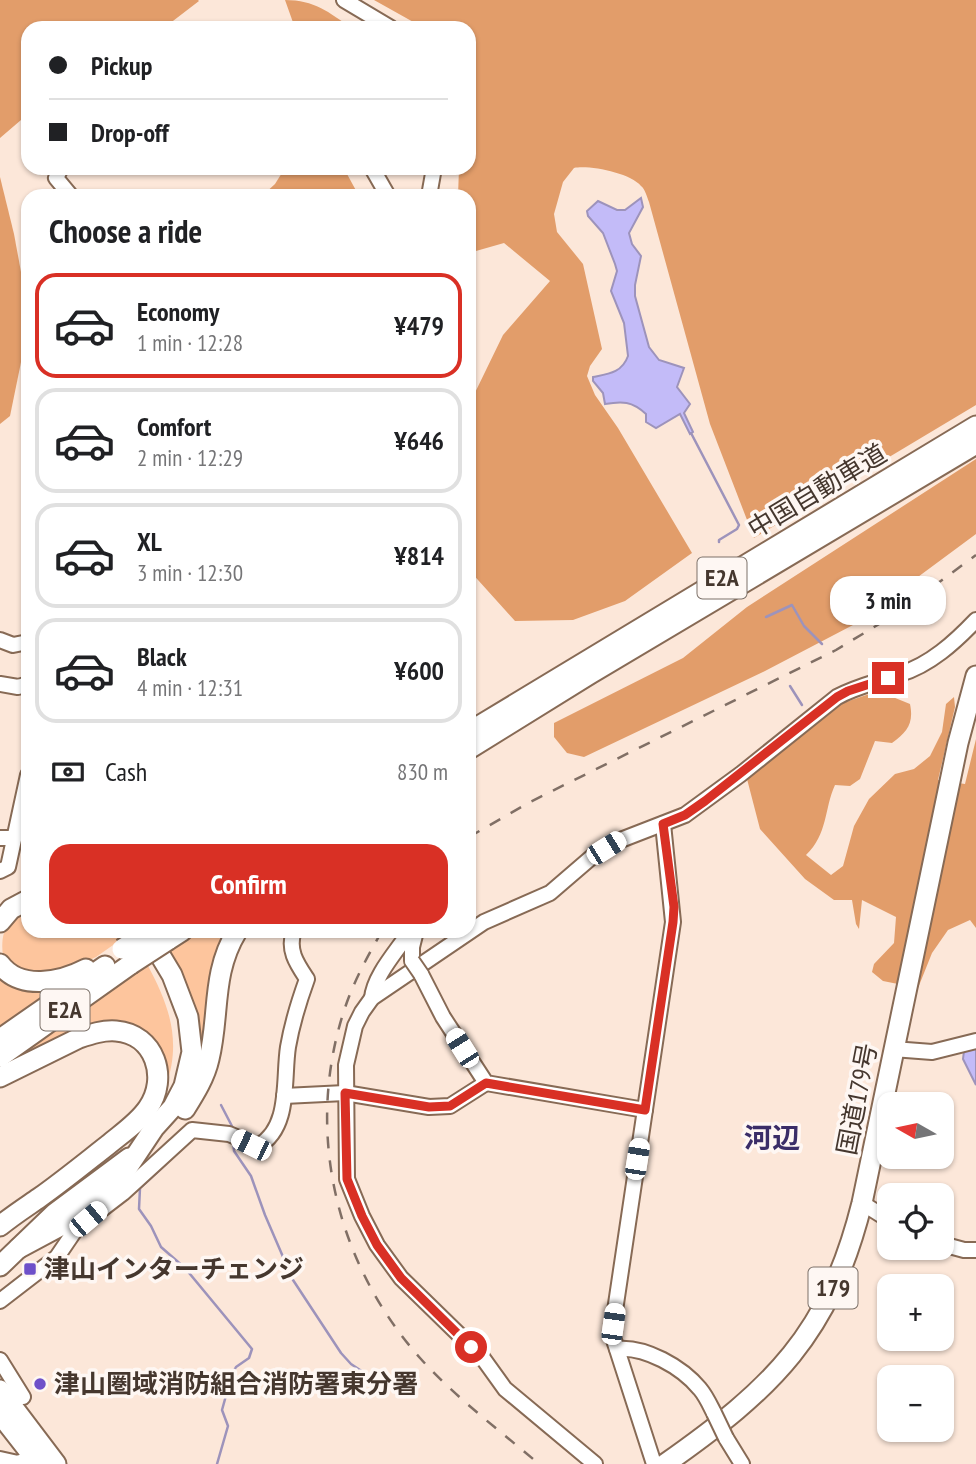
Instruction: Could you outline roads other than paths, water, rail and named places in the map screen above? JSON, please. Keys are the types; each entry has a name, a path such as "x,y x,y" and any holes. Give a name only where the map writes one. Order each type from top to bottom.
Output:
{"highway":[{"name":"中国自動車道","path":"476,728 976,426"},
{"name":"中国自動車道","path":"476,744 976,444"},
{"name":"国道179号","path":"665,1464 727,1419 758,1393 783,1366 809,1334 845,1264 862,1203 958,743 976,676"},
{"path":"0,906 21,892"},
{"path":"0,922 11,909 21,904"},
{"path":"19,1248 62,1225 118,1182 157,1126 177,1073 181,1047 172,1006 161,978 135,938"},
{"path":"0,964 10,974 19,978 50,981 126,955 141,938"},
{"path":"0,1262 114,1176 173,1107 184,1086 190,1064 188,1017 165,961 151,938"},
{"name":"E2A","path":"0,1039 126,955 162,938"},
{"path":"0,1262 46,1207 103,1162 183,1112 205,1072 212,1044 221,967 234,938"},
{"name":"E2A","path":"0,1057 126,955"},
{"path":"0,1077 55,1048 91,1034 114,1031 134,1035 149,1047 158,1075 154,1097 148,1109 125,1131 1,1227"},
{"path":"103,1162 125,1131 157,1126"},
{"path":"103,1162 136,1153"},
{"path":"118,1182 136,1153"},
{"path":"1,1227 46,1207"},
{"path":"19,1248 46,1207"},
{"path":"0,1391 56,1464"},
{"path":"0,1414 36,1461"}],"street":[{"path":"344,0 379,21"},
{"path":"58,175 56,178 65,189"},
{"path":"476,927 550,893 593,856 618,841 685,815 837,697 921,665 942,652 976,620"},
{"path":"0,640 13,645 21,643"},
{"path":"0,684 21,687"},
{"path":"0,871 8,867 7,838 21,796"},
{"path":"654,1464 613,1337 613,1324 673,922 674,907 663,824"},
{"path":"0,1301 57,1257 76,1229 123,1193 192,1130 229,1134 258,1146 274,1133 284,1096 288,1048 306,979 293,958 293,938"},
{"path":"372,998 379,979 405,938"},
{"path":"414,938 412,961 443,1017 486,1083"},
{"path":"460,938 372,998 362,1012 349,1046 345,1093 347,1179 362,1216 390,1265 481,1357 505,1389 594,1464"},
{"path":"893,1049 932,1052 976,1041"},
{"path":"284,1096 345,1093 429,1107 450,1106 486,1083 645,1110"},
{"path":"862,1203 877,1212"},
{"path":"954,1247 976,1250"},
{"path":"617,1349 641,1350 652,1354 699,1386 742,1464"},
{"path":"0,1360 23,1397"},
{"path":"0,1459 18,1463 36,1461"}],"waterway":[{"path":"691,433 739,525 719,542"},
{"path":"766,617 792,605 804,626 822,644"},
{"path":"790,686 802,705"},
{"path":"221,1105 234,1130"},
{"path":"233,1140 234,1151 251,1176 293,1280 341,1353 351,1364 375,1380"},
{"path":"167,1160 140,1188 139,1209 161,1247 185,1268 252,1349 249,1358 236,1367 232,1374 222,1410 228,1426 217,1464"}],"railway":[{"path":"476,833 530,802 836,650 899,612 976,555"},
{"path":"378,938 347,1002 334,1049 328,1096 328,1144 335,1190 348,1235 366,1279 390,1320 420,1358 462,1400 539,1464"}],"place":[{"name":"津山インターチェンジ","path":"30,1269"},
{"name":"津山圏域消防組合消防署東分署","path":"40,1384"}],"district":[{"name":"河辺","path":"772,1138"}]}
